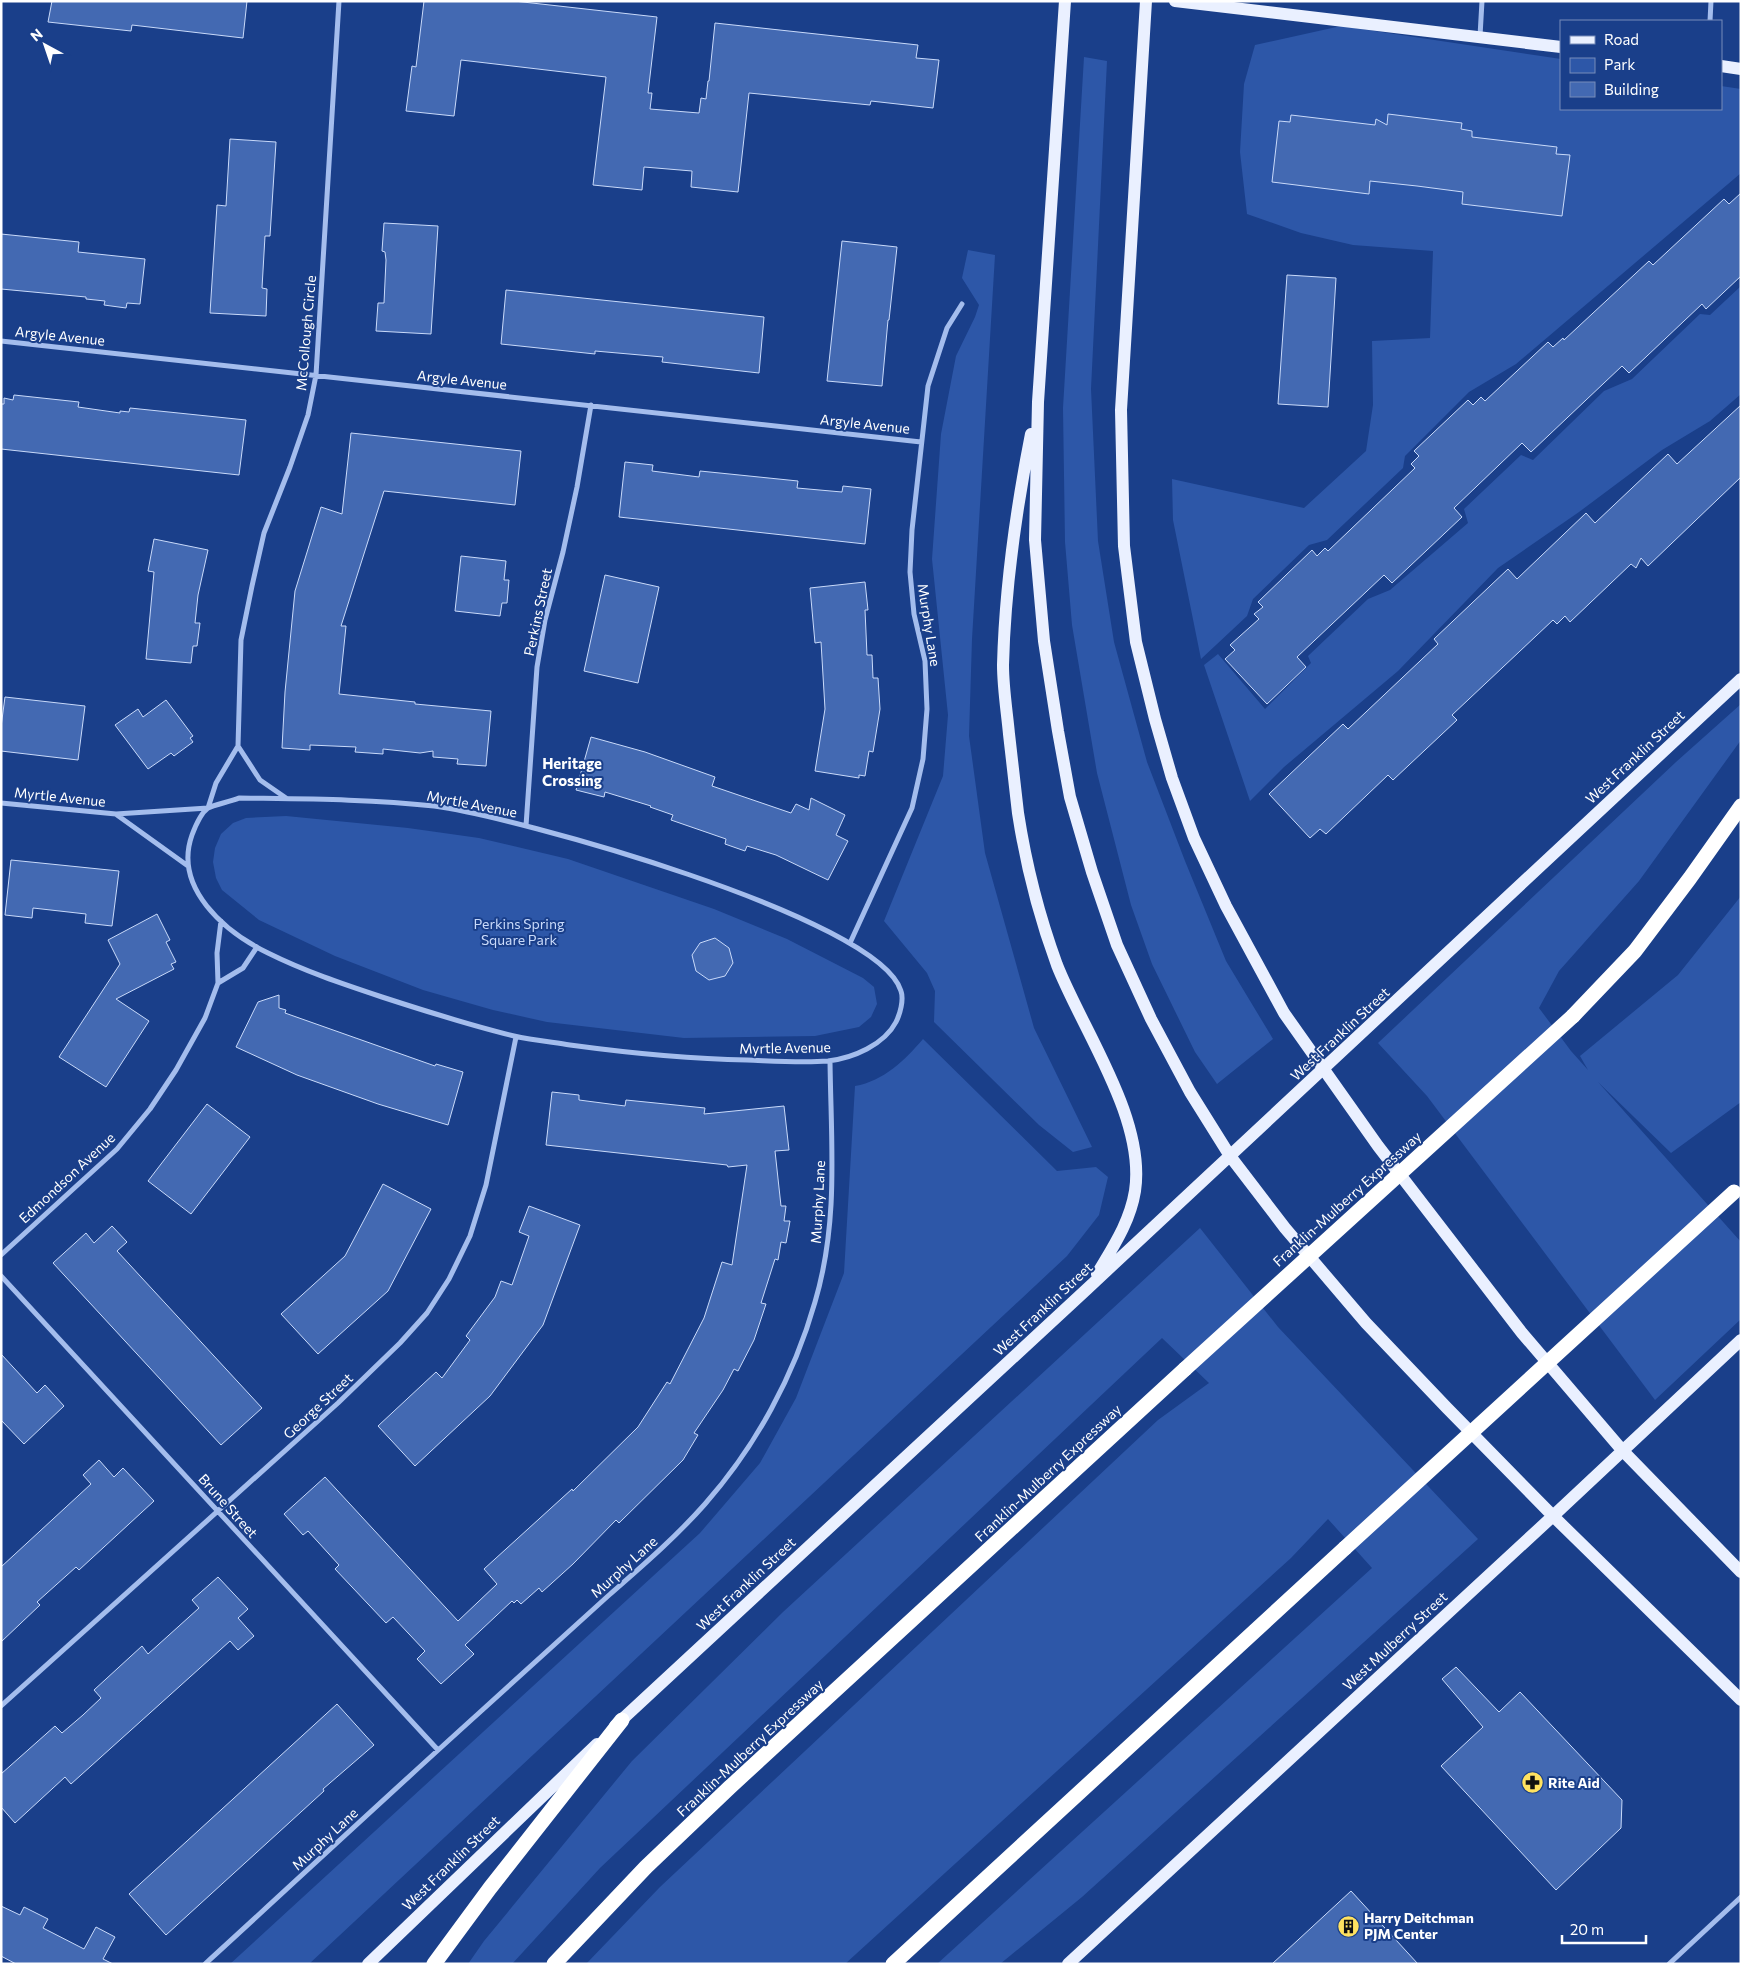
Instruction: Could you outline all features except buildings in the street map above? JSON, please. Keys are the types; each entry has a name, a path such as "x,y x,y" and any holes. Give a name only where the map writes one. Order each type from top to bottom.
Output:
{"highway":[{"name":"Franklin-Mulberry Expressway","path":"554,1964 646,1867 730,1788 1185,1369 1573,1016 1635,951 1741,806"},
{"path":"893,1964 1737,1189"},
{"path":"434,1964 490,1888 622,1720"}],"main road":[{"path":"1065,1 1038,402 1035,540 1044,641 1070,797 1092,872 1117,944 1150,1019 1190,1092 1230,1156 1285,1228 1366,1323 1553,1516 1741,1700"},
{"path":"1146,1 1120,410 1124,546 1136,642 1172,778 1194,838 1256,963 1284,1013 1323,1070 1458,1252 1522,1333 1622,1450 1741,1572"},
{"path":"1175,1 1560,47"},
{"path":"1722,66 1741,69"},
{"path":"1038,402 1020,488 1014,529 1003,666 1018,814 1032,890 1058,966 1083,1024 1113,1084 1126,1118 1135,1162 1135,1190 1123,1230 1087,1289"},
{"name":"West Franklin Street","path":"368,1964 622,1720 1323,1070 1741,679"},
{"name":"West Mulberry Street","path":"1068,1964 1741,1340"}],"street":[{"name":"McCollough Circle","path":"208,808 216,782 238,746 241,640 252,586 264,533 308,416 316,375 339,1"},
{"path":"1480,37 1482,1"},
{"path":"1710,20 1711,1"},
{"name":"Murphy Lane","path":"850,942 912,808 923,758 927,709 925,661 914,614 910,572 912,530 928,386 947,328 962,304"},
{"name":"Argyle Avenue","path":"1,341 921,442"},
{"name":"Perkins Street","path":"526,826 537,667 545,620 563,552 577,487 591,405"},
{"path":"238,746 260,780 287,799"},
{"name":"Myrtle Avenue","path":"1,803 116,814 208,808 240,798 344,800 437,806 526,826 740,892 799,916 850,942 874,958 893,977 902,991 901,1010 894,1026 880,1041 861,1052 830,1060 695,1059 601,1049 516,1037 420,1010 331,979 266,952 221,921 203,902 193,884 188,866 189,844 195,826 208,808"},
{"name":"Myrtle Avenue","path":"116,814 188,866"},
{"path":"221,921 217,953 218,983 243,968 257,947"},
{"name":"Edmondson Avenue","path":"1,1255 117,1149 150,1109 176,1070 205,1018 218,983"},
{"name":"George Street","path":"1,1706 338,1403 400,1344 427,1313 449,1279 470,1236 486,1185 516,1037"},
{"name":"Murphy Lane","path":"206,1964 438,1750 668,1542 712,1495 742,1456 770,1413 795,1359 815,1302 829,1243 833,1193 830,1060"},
{"name":"Brune Street","path":"1,1276 438,1750"},
{"path":"1669,1964 1741,1897"}],"green space":[{"path":"1341,26 1560,59 1560,110 1722,110 1722,86 1741,89 1741,173 1516,364 1469,392 1405,456 1403,468 1327,540 1309,545 1253,599 1247,616 1201,659 1173,520 1172,479 1304,508 1366,451 1373,405 1372,341 1430,338 1433,251 1353,245 1301,233 1247,214 1240,152 1244,84 1255,45"},
{"path":"1084,57 1107,61 1091,389 1098,541 1114,642 1147,762 1185,861 1226,961 1273,1039 1217,1084 1195,1052 1152,964 1131,905 1097,773 1072,625 1065,542 1063,408"},
{"path":"968,250 995,255 972,639 969,736 985,853 1034,1028 1092,1147 1073,1152 1039,1125 934,1022 935,991 927,973 884,921 943,776 948,715 932,559 941,434 956,356 979,305 962,278"},
{"path":"1741,286 1741,394 1710,421 1662,450 1579,512 1498,568 1398,671 1284,767 1250,801 1204,665 1218,654 1265,709 1311,663 1308,656 1368,599 1390,590 1468,523 1464,509 1521,455 1533,460 1604,391 1632,379 1700,314 1710,315"},
{"path":"1741,704 1741,740 1639,881 1559,971 1539,1008 1571,1051 1588,1070 1580,1056 1678,975 1741,896 1741,1102 1671,1153 1598,1082 1741,1242 1741,1319 1655,1400 1427,1096 1378,1043 1676,762"},
{"name":"Perkins Spring Square Park","path":"286,816 408,828 479,838 568,859 714,909 787,939 863,978 874,987 877,1004 871,1017 859,1027 815,1036 684,1038 547,1022 493,1010 423,990 335,956 259,920 222,890 216,878 213,862 215,848 221,834 233,823 246,818"},
{"path":"923,1039 1057,1171 1096,1167 1108,1177 1099,1215 1067,1256 309,1964 230,1964 700,1533 760,1463 796,1398 844,1273 855,1086 875,1080 885,1074 901,1062"},
{"path":"1200,1228 1278,1327 1478,1539 1082,1897 1000,1964 937,1964 1372,1568 1328,1519 1291,1558 845,1964 586,1964 660,1887 1158,1420 1209,1383 1162,1338 600,1868 512,1964 468,1964 484,1941 632,1761 783,1612"}],"place":[{"name":"Rite Aid","path":"1532,1783"},
{"name":"Harry Deitchman PJM Center","path":"1348,1926"}],"district":[{"name":"Heritage Crossing","path":"572,772"}]}
